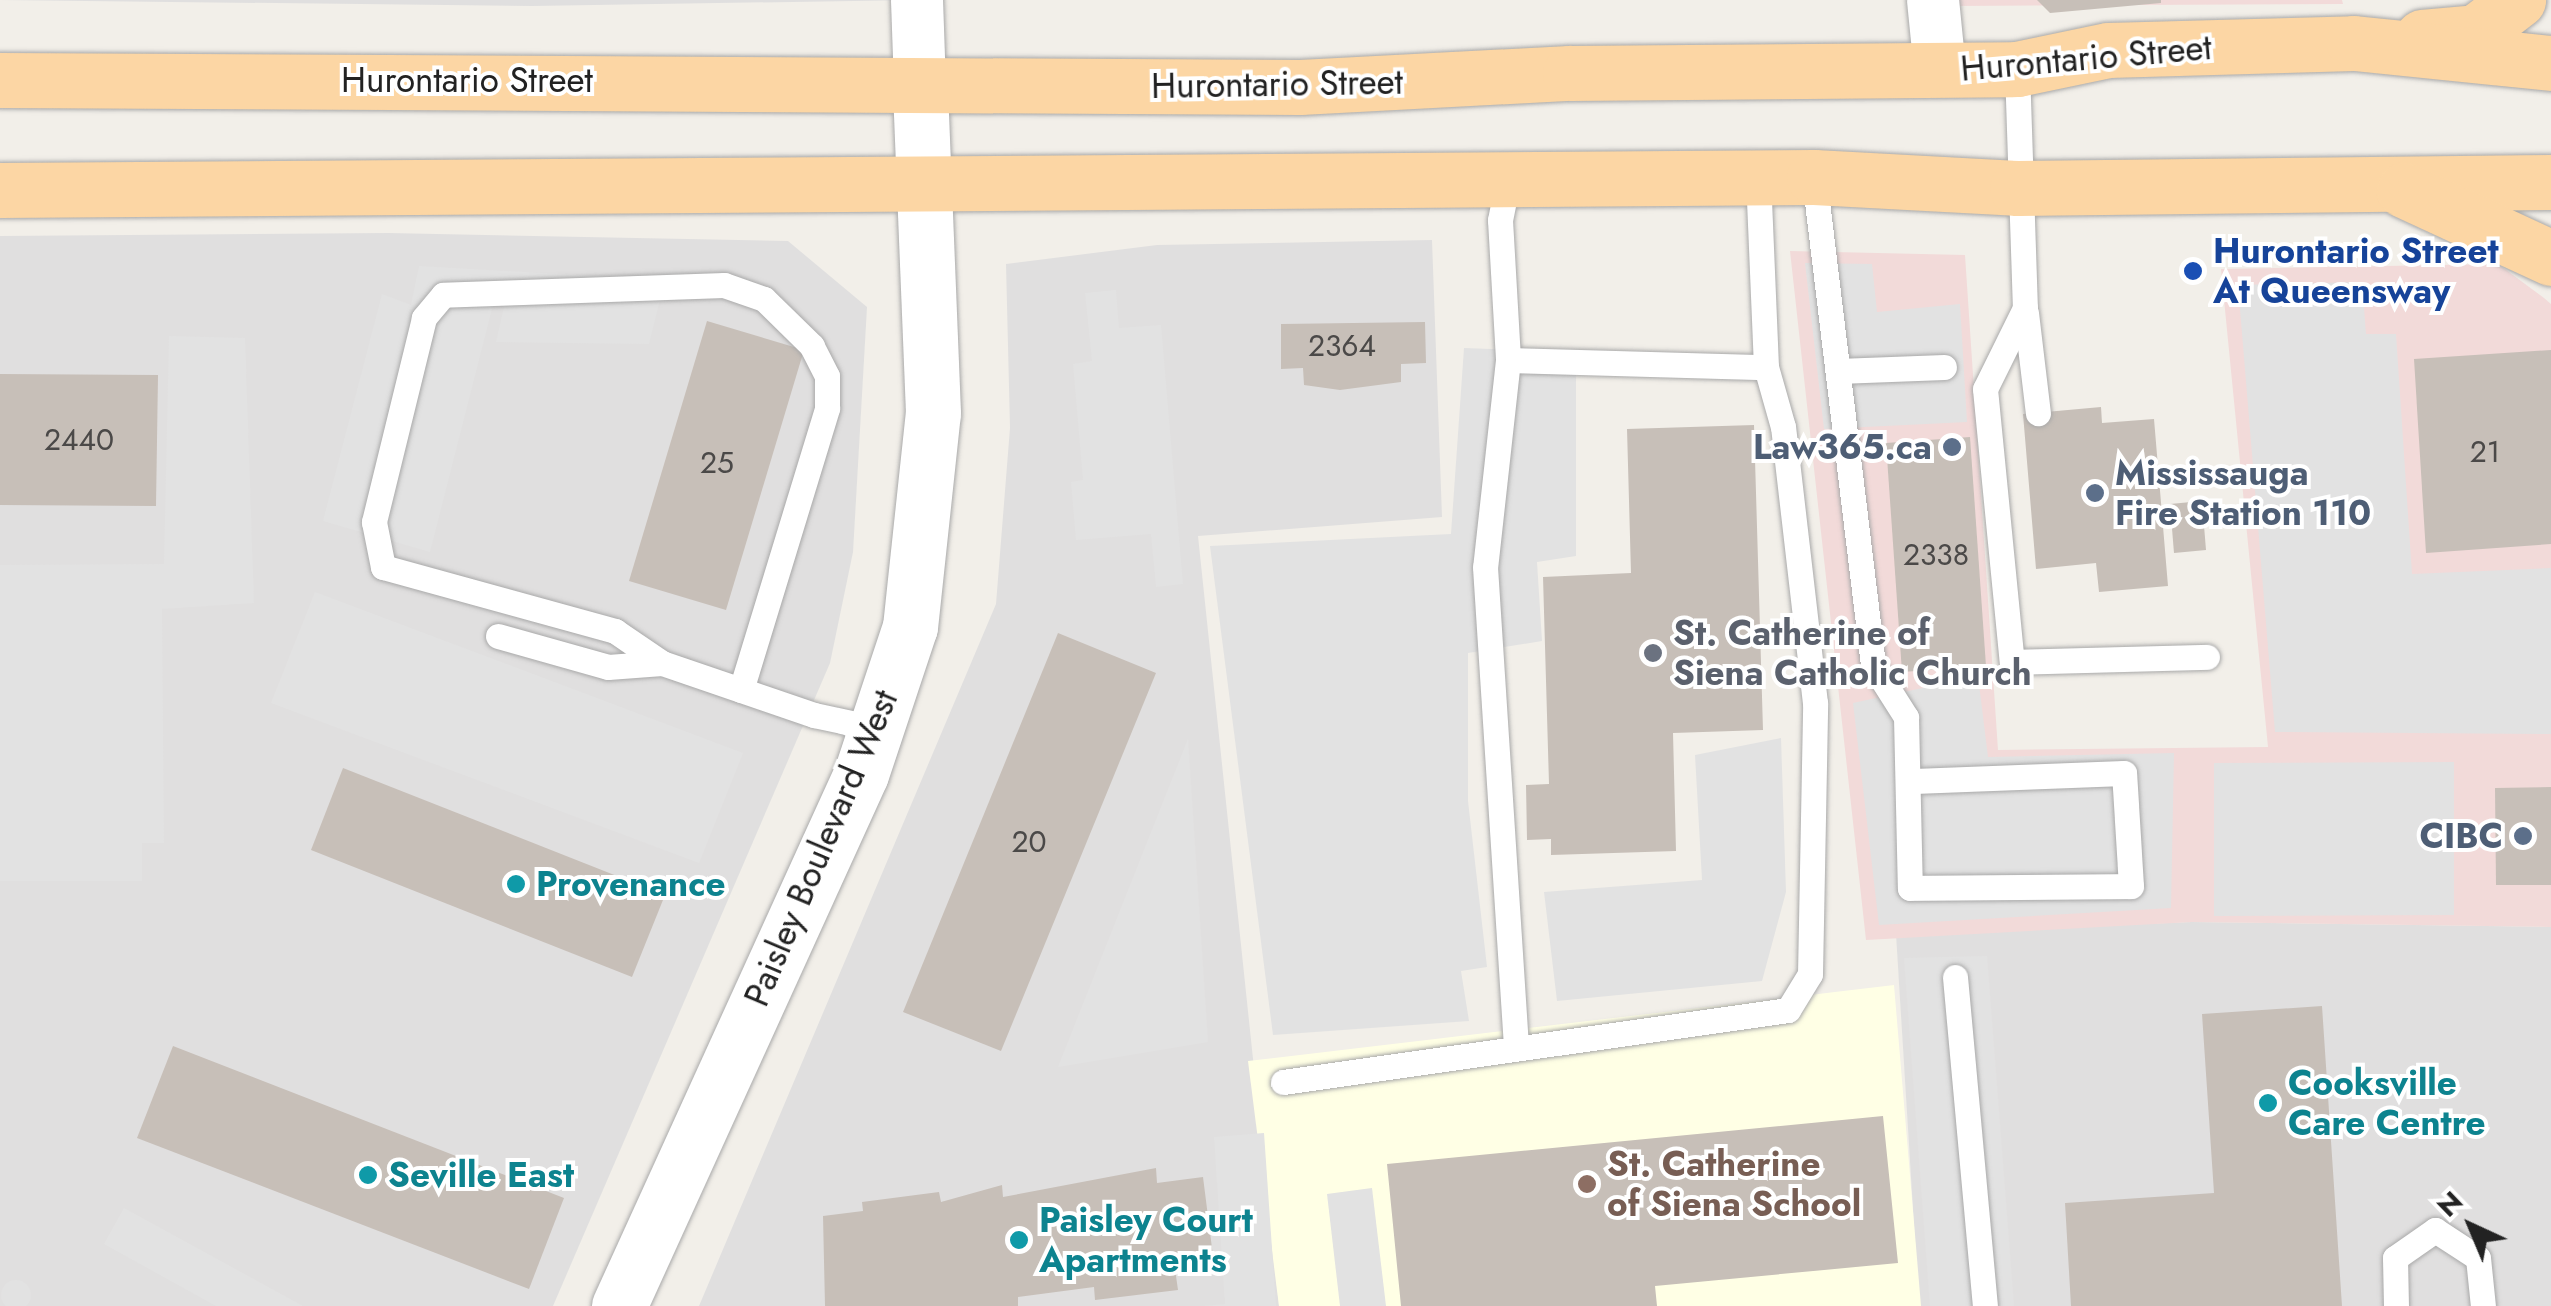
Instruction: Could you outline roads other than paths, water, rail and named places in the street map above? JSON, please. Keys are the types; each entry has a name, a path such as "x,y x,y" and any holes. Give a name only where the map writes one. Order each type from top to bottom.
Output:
{"main road":[{"path":"2354,43 2476,32 2518,0"},
{"name":"Hurontario Street","path":"0,80 920,88 2018,69 2108,50 2354,43 2551,64"},
{"path":"0,190 921,187 1814,177 2017,188 2382,180 2551,182"},
{"path":"2382,180 2551,258"}],"street":[{"path":"917,0 920,88"},
{"path":"1933,0 1940,70"},
{"name":"Paisley Boulevard West","path":"619,1306 879,729 910,627 930,506 920,88"}],"lane":[{"path":"2018,69 2017,188 2025,308 2038,412"},
{"path":"1814,177 1873,665 1906,717 1913,781 1910,888 2131,886 2124,773 1913,781"},
{"path":"1283,1082 1516,1044 1788,1010 1810,974 1807,914 1815,703 1783,427 1766,367 1758,179"},
{"path":"1508,180 1500,220 1508,360 1485,567 1516,1044"},
{"path":"741,690 827,408 826,376 812,346 764,299 724,285 444,295 424,318 374,548 383,568 407,580 615,630 662,663 741,690 879,729"},
{"path":"2025,308 1985,389 2012,662 2206,656"},
{"path":"1508,360 1766,367"},
{"path":"1838,371 1944,367"},
{"path":"498,636 608,666 662,663"},
{"path":"1955,977 1985,1306"},
{"path":"2396,1306 2395,1258 2436,1230 2478,1258 2484,1306"}],"place":[{"name":"Hurontario Street At Queensway","path":"2193,271"},
{"name":"Law365.ca","path":"1952,447"},
{"name":"Mississauga Fire Station 110","path":"2095,493"},
{"name":"St. Catherine of Siena Catholic Church","path":"1653,653"},
{"name":"CIBC","path":"2523,836"},
{"name":"Provenance","path":"516,884"},
{"name":"Cooksville Care Centre","path":"2268,1103"},
{"name":"Seville East","path":"368,1175"},
{"name":"St. Catherine of Siena School","path":"1587,1184"},
{"name":"Paisley Court Apartments","path":"1019,1240"}]}
